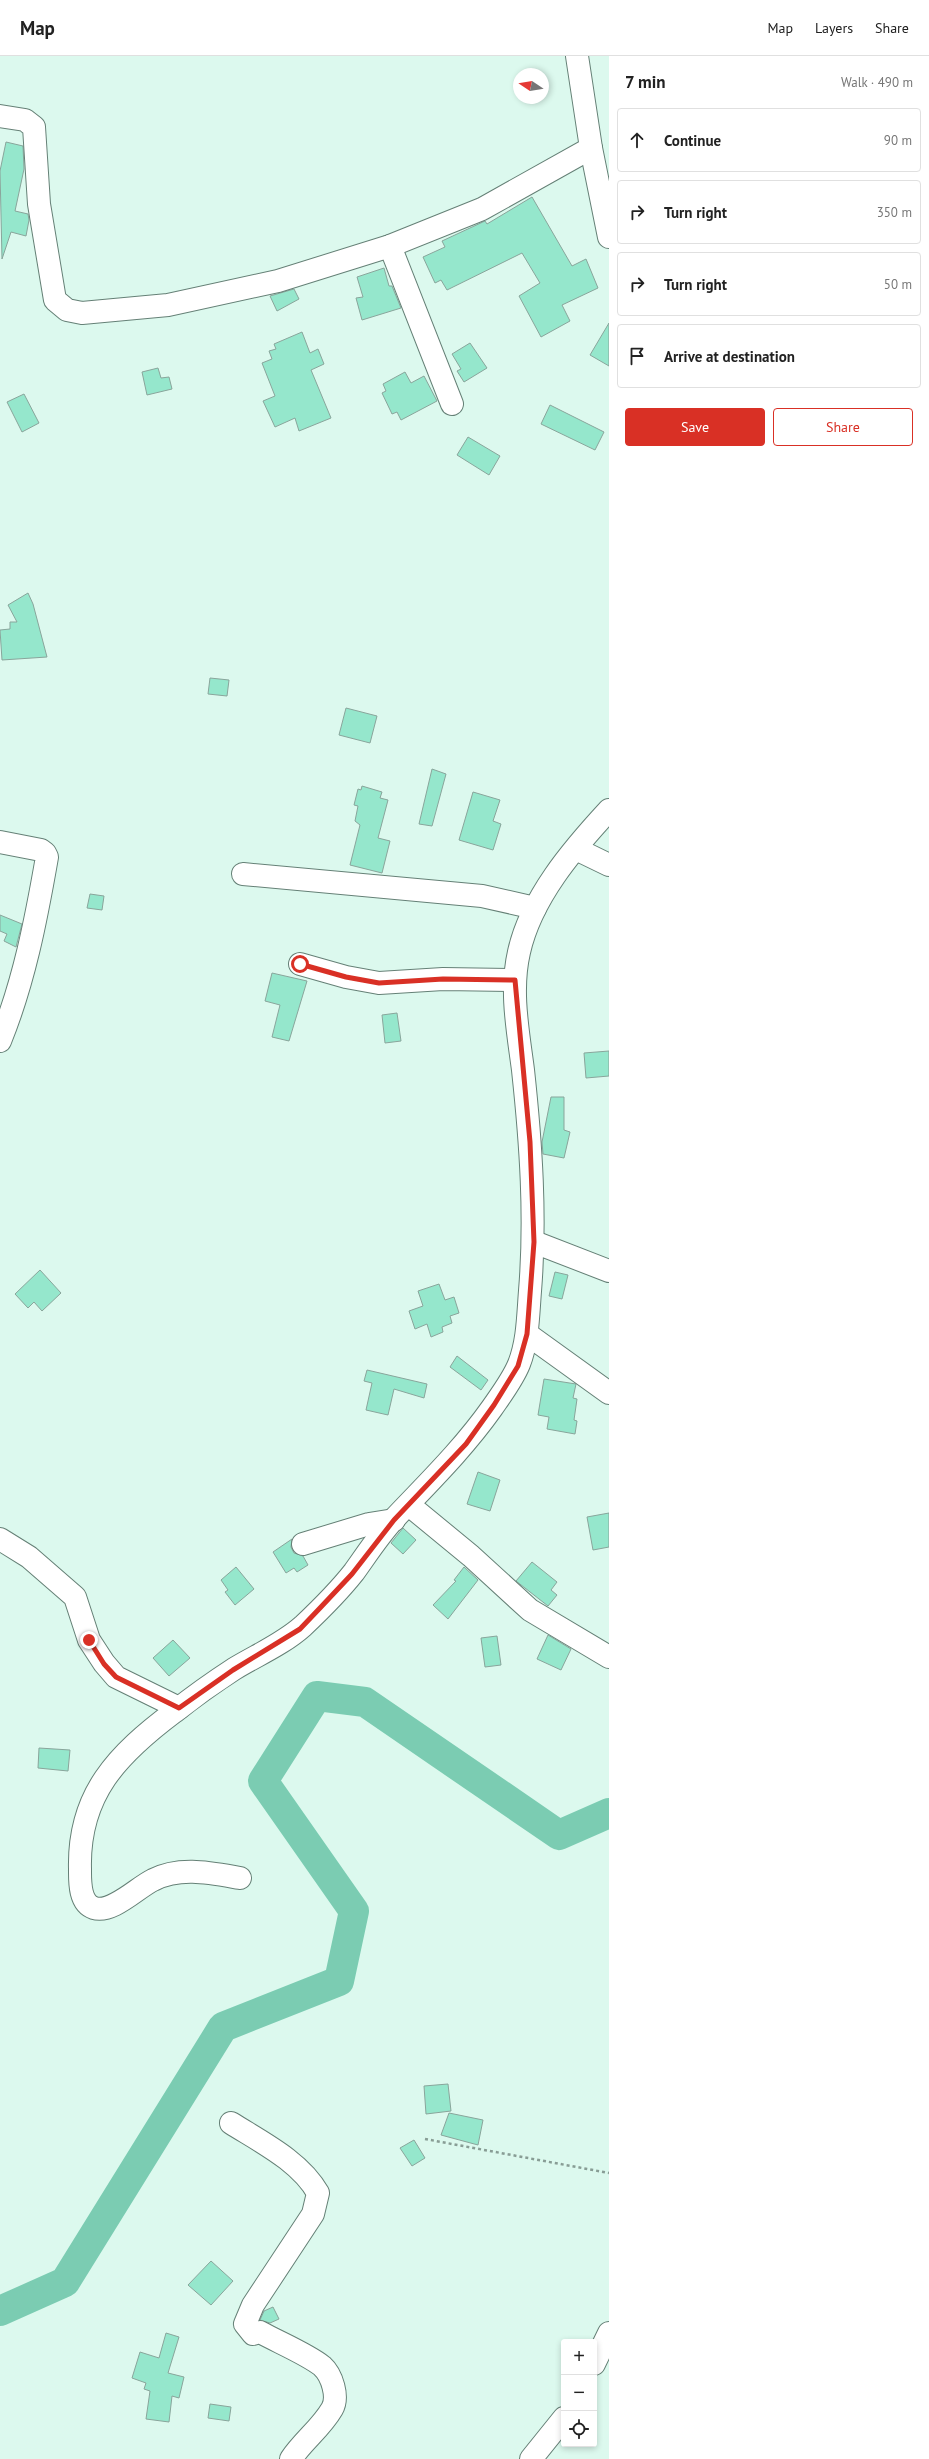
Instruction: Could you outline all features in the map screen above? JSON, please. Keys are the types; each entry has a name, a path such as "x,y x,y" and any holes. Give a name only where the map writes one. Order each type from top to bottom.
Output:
{"street":[{"path":"577,56 591,148 609,237"},
{"path":"0,116 25,120 34,127 39,204 55,300 67,310 82,313 168,305 278,281 390,246 482,209 591,148"},
{"path":"390,246 452,404"},
{"path":"240,1878 200,1871 175,1873 154,1879 115,1905 100,1909 93,1908 85,1901 82,1893 80,1864 85,1821 95,1793 116,1762 142,1736 233,1670 300,1629 352,1574 401,1512 466,1444 494,1405 518,1366 527,1334 534,1242 530,1142 515,980 519,951 535,908 576,849 609,810"},
{"path":"0,842 41,850 45,853 47,858 36,919 16,1000 0,1041"},
{"path":"576,849 609,865"},
{"path":"244,874 482,896 535,908"},
{"path":"300,964 346,977 379,983 443,979 515,980"},
{"path":"534,1242 609,1271"},
{"path":"527,1334 609,1393"},
{"path":"303,1544 369,1524 401,1512"},
{"path":"401,1512 471,1556 530,1610 609,1657"},
{"path":"0,1539 28,1557 75,1597 89,1640 104,1664 116,1677 179,1708"},
{"path":"231,2122 279,2154 309,2177 318,2192 313,2214 253,2305 245,2324 252,2334 260,2332 323,2367 332,2382 336,2396 333,2407 318,2429 291,2459"},
{"path":"597,2358 609,2333"},
{"path":"531,2459 561,2422"}],"path":[{"path":"425,2139 609,2173"}],"building":[{"path":"6,142 23,146 24,169 15,211 28,214 29,220 26,236 11,232 2,259 0,171"},
{"path":"532,197 572,266 586,259 598,288 562,305 570,321 541,337 519,296 540,283 522,253 447,290 441,280 435,283 423,257 445,247 442,241 485,221 487,224"},
{"path":"384,268 389,286 392,286 401,308 362,320 356,298 363,297 357,277"},
{"path":"294,289 299,299 277,311 270,296"},
{"path":"609,323 609,366 590,355"},
{"path":"302,332 310,353 318,349 324,364 311,370 331,418 299,431 295,418 275,427 263,401 275,396 262,363 272,359 269,351 276,349 274,344"},
{"path":"470,343 487,368 464,382 457,371 461,369 452,354"},
{"path":"158,368 161,378 169,377 172,389 147,395 142,372"},
{"path":"405,372 411,383 424,376 437,401 401,420 397,412 392,414 382,393 386,391 383,384"},
{"path":"24,394 39,423 22,432 7,402"},
{"path":"550,405 604,432 595,450 541,424"},
{"path":"468,437 500,456 489,475 457,455"},
{"path":"28,593 33,604 47,657 2,660 0,630 10,629 10,622 17,622 8,605"},
{"path":"210,678 229,680 227,696 208,694"},
{"path":"346,708 377,716 370,743 339,735"},
{"path":"432,769 446,774 432,826 419,824"},
{"path":"362,786 382,792 380,798 388,800 378,838 390,841 382,873 350,865 360,825 355,821 358,806 354,805 358,789 361,790"},
{"path":"473,792 500,800 493,821 501,824 493,850 459,840"},
{"path":"90,894 104,896 102,910 87,908"},
{"path":"0,915 22,924 16,947 4,941 7,934 0,931"},
{"path":"272,973 307,981 289,1041 272,1037 280,1005 265,1001"},
{"path":"397,1013 401,1041 385,1043 382,1015"},
{"path":"609,1051 609,1076 586,1078 584,1053"},
{"path":"551,1097 564,1097 564,1130 570,1132 564,1158 543,1154 542,1142"},
{"path":"40,1270 61,1293 42,1311 34,1302 28,1308 15,1294"},
{"path":"555,1272 568,1275 562,1299 549,1296"},
{"path":"439,1284 445,1300 454,1297 459,1313 450,1316 452,1323 442,1327 443,1332 431,1337 427,1324 415,1329 409,1311 423,1306 418,1291"},
{"path":"457,1356 488,1380 481,1390 450,1367"},
{"path":"367,1370 427,1384 424,1398 394,1389 388,1415 366,1410 372,1383 364,1381"},
{"path":"544,1379 576,1384 573,1398 577,1399 574,1420 577,1421 575,1434 547,1429 549,1417 538,1415"},
{"path":"478,1472 500,1480 490,1511 467,1504"},
{"path":"609,1513 609,1547 593,1550 587,1517"},
{"path":"403,1528 416,1540 403,1554 391,1543"},
{"path":"292,1539 291,1547 294,1553 303,1556 308,1565 297,1572 294,1568 286,1573 273,1552"},
{"path":"532,1562 557,1582 551,1590 557,1595 548,1606 516,1581"},
{"path":"236,1567 254,1589 235,1605 225,1592 228,1590 221,1580"},
{"path":"464,1567 478,1580 448,1619 433,1605 456,1581 454,1580"},
{"path":"548,1635 571,1649 561,1670 537,1659"},
{"path":"497,1636 501,1665 485,1667 481,1638"},
{"path":"173,1640 190,1658 169,1676 153,1658"},
{"path":"39,1748 70,1750 68,1771 38,1768"},
{"path":"448,2084 451,2111 426,2114 424,2086"},
{"path":"449,2113 483,2120 478,2145 441,2135"},
{"path":"414,2140 425,2158 412,2166 400,2148"},
{"path":"211,2261 233,2281 211,2305 188,2285"},
{"path":"273,2307 279,2319 270,2323 260,2320 264,2311"},
{"path":"166,2333 179,2337 168,2373 184,2377 179,2398 172,2396 169,2422 146,2419 150,2391 144,2389 146,2383 132,2378 140,2352 159,2358"},
{"path":"210,2404 231,2407 229,2421 208,2418"}],"waterway":[{"path":"0,2311 65,2282 223,2027 339,1981 354,1911 263,1781 317,1696 365,1702 559,1835 609,1813"}],"route":[{"path":"89,1640 104,1664 116,1677 139,1690 179,1708 233,1670 300,1629 352,1574 375,1542 394,1520 466,1444 494,1405 518,1366 527,1334 534,1242 530,1142 514,995 515,980 443,979 379,983 361,981 300,964"}]}
